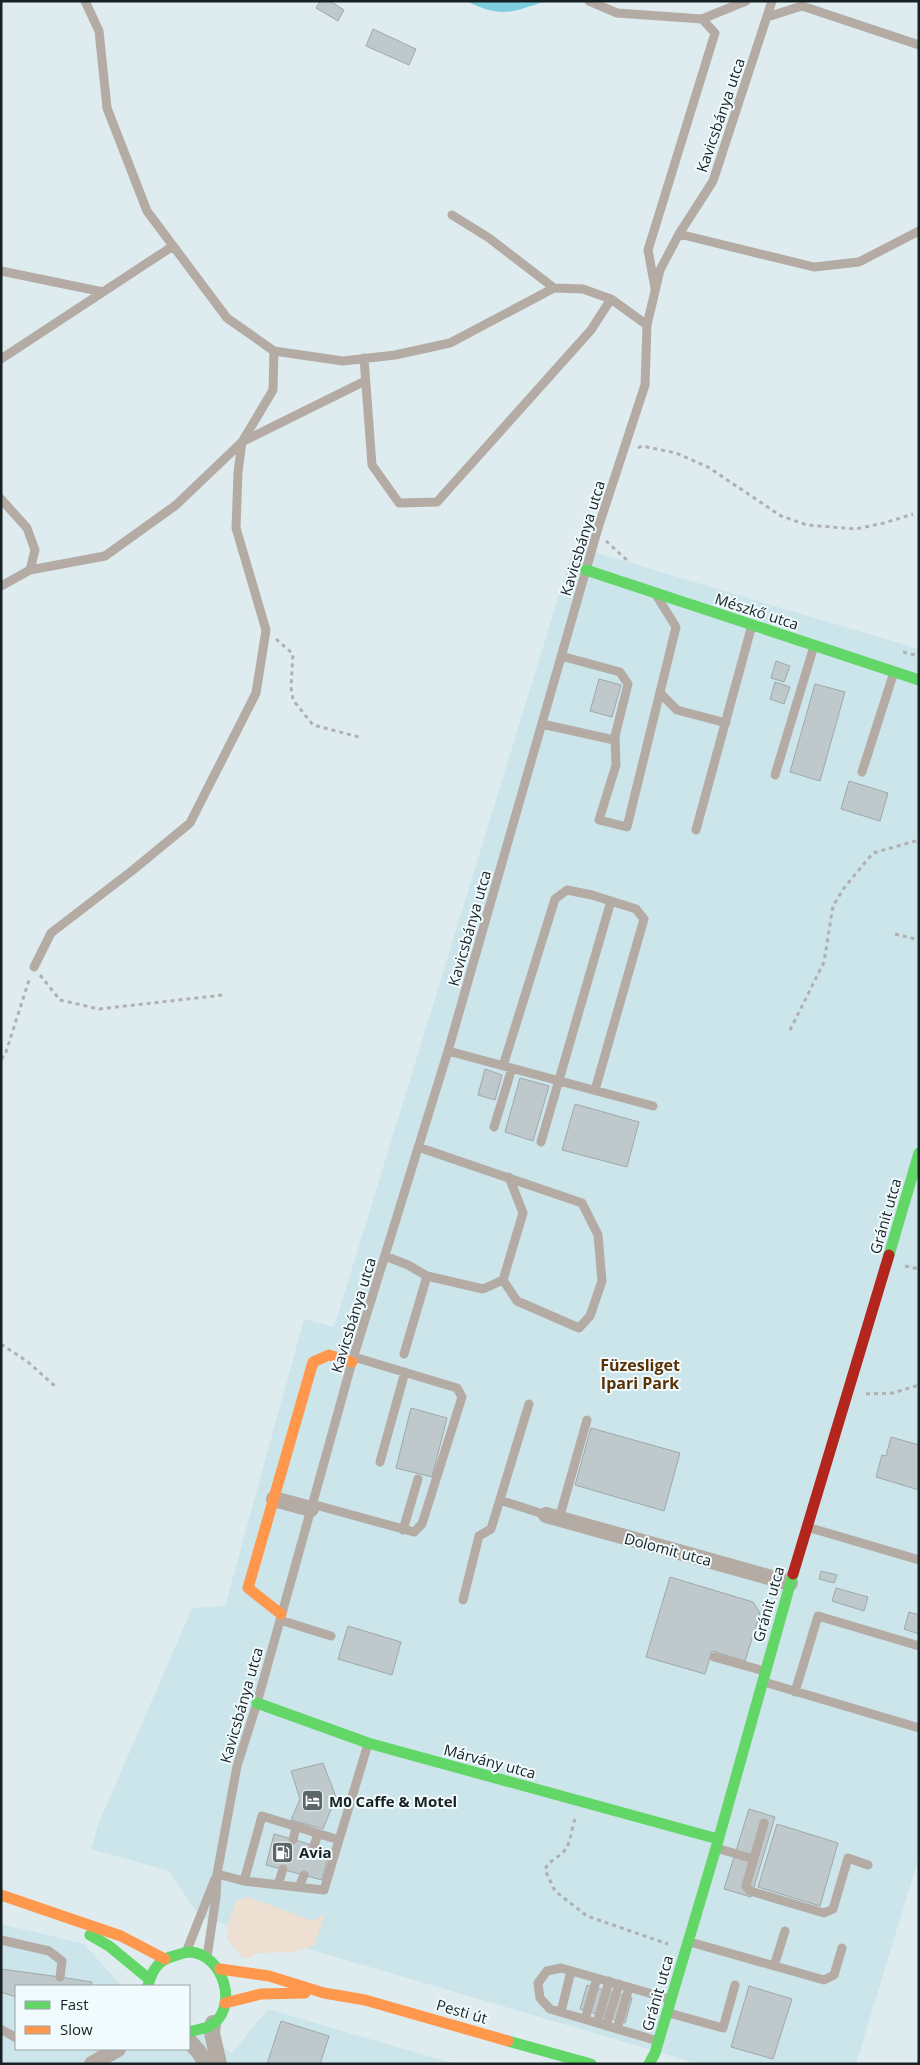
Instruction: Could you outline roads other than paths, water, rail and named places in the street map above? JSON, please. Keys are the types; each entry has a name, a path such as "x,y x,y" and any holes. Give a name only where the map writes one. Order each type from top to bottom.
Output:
{"street":[{"name":"Mészkő utca","path":"586,570 919,680"},
{"name":"Gránit utca","path":"649,2064 658,2041 717,1843 790,1583 919,1153"},
{"path":"281,1617 248,1588 313,1362 329,1355 353,1359"},
{"path":"274,1499 312,1507"},
{"name":"Dolomit utca","path":"552,1517 790,1583"},
{"name":"Márvány utca","path":"257,1703 368,1742 579,1801 717,1843"},
{"path":"1,1895 121,1936 165,1959"},
{"path":"54,1913 109,1946 148,1983 156,1968 165,1959 175,1954 186,1952 207,1957 220,1969 226,1985 225,2003 223,2010 213,2023 203,2029 190,2032"},
{"name":"Pesti út","path":"220,1969 270,1976 324,1993 365,2000 591,2064"},
{"name":"Pesti út","path":"225,2003 261,1994 324,1993"},
{"path":"213,2023 212,2033 219,2064"},
{"path":"190,2042 206,2064"},
{"path":"94,2063 105,2050"},
{"path":"94,2063 116,2050"}],"lane":[{"path":"85,1 99,31 107,108 147,211 227,318 274,351 343,361 395,355 450,343 554,288 583,289 611,299 647,324"},
{"path":"589,1 617,13 702,19 726,5 746,1"},
{"name":"Kavicsbánya utca","path":"207,1957 216,1897 217,1874 237,1766 257,1703 353,1359 448,1051 586,570 645,385 647,324 660,270 679,234 713,181 772,1"},
{"path":"767,17 802,6 919,44"},
{"path":"655,291 648,250 715,33 702,19"},
{"path":"452,216 489,238 554,288"},
{"path":"679,234 814,267 858,262 919,231"},
{"path":"1,359 173,246"},
{"path":"1,271 103,292"},
{"path":"364,358 372,465 399,503 437,502 591,330 611,299"},
{"path":"1,586 30,570 105,556 176,505 242,442 273,390 274,351"},
{"path":"242,442 366,381"},
{"path":"34,967 51,933 190,823 256,693 266,630 236,528 238,472 242,442"},
{"path":"1,498 27,528 35,550 30,570"},
{"path":"561,656 620,672 628,684 615,737 616,765 599,820 627,827 676,627 654,592"},
{"path":"696,830 752,625"},
{"path":"775,775 814,645"},
{"path":"862,772 894,672"},
{"path":"660,693 677,710 726,723"},
{"path":"542,724 614,740 615,737"},
{"path":"494,1128 508,1067 555,899 567,890 636,909 644,919 595,1090"},
{"path":"541,1142 611,901"},
{"path":"448,1051 653,1106"},
{"path":"418,1147 509,1177 582,1203 598,1235 602,1281 590,1316 579,1328 517,1302 503,1280 523,1213 509,1177"},
{"path":"385,1256 408,1265 427,1276 483,1289 503,1280"},
{"path":"404,1354 427,1276"},
{"path":"312,1507 414,1532 422,1524 462,1397 457,1388 353,1359"},
{"path":"380,1462 405,1372"},
{"path":"463,1600 479,1536 491,1529 529,1404"},
{"path":"500,1500 552,1517 587,1420"},
{"path":"402,1530 418,1479"},
{"path":"807,1527 919,1560"},
{"path":"795,1692 818,1616 919,1646"},
{"path":"281,1617 331,1636"},
{"path":"714,1657 763,1676 795,1692 919,1728"},
{"path":"217,1874 244,1882 324,1890 368,1742"},
{"path":"244,1882 262,1816 339,1840"},
{"path":"764,1822 746,1886 750,1891 824,1913 833,1909 848,1858 868,1865"},
{"path":"292,1840 296,1827"},
{"path":"314,1846 318,1834"},
{"path":"717,1843 754,1859"},
{"path":"278,1885 283,1869"},
{"name":"Kavicsbánya utca","path":"186,1952 217,1874"},
{"path":"299,1888 304,1875"},
{"path":"774,1966 785,1931"},
{"path":"1,1940 49,1951 62,1961 60,1977"},
{"path":"686,1946 774,1966 824,1980 834,1975 842,1948"},
{"path":"658,2041 550,2009 544,2004 538,1991 538,1983 542,1976 554,1968 562,1968 670,1999"},
{"path":"560,2012 572,1970"},
{"path":"585,2019 597,1978"},
{"path":"597,2023 609,1981"},
{"path":"606,2026 619,1984"},
{"path":"666,2012 723,2028 735,1985"},
{"path":"617,2029 629,1987"},
{"path":"1,2029 15,2037"}],"water":[{"path":"466,1 546,1 514,11 498,12"}],"place":[{"name":"M0 Caffe & Motel","path":"313,1801"},
{"name":"Avia","path":"283,1852"}],"district":[{"name":"Füzesliget Ipari Park","path":"640,1374"}]}
